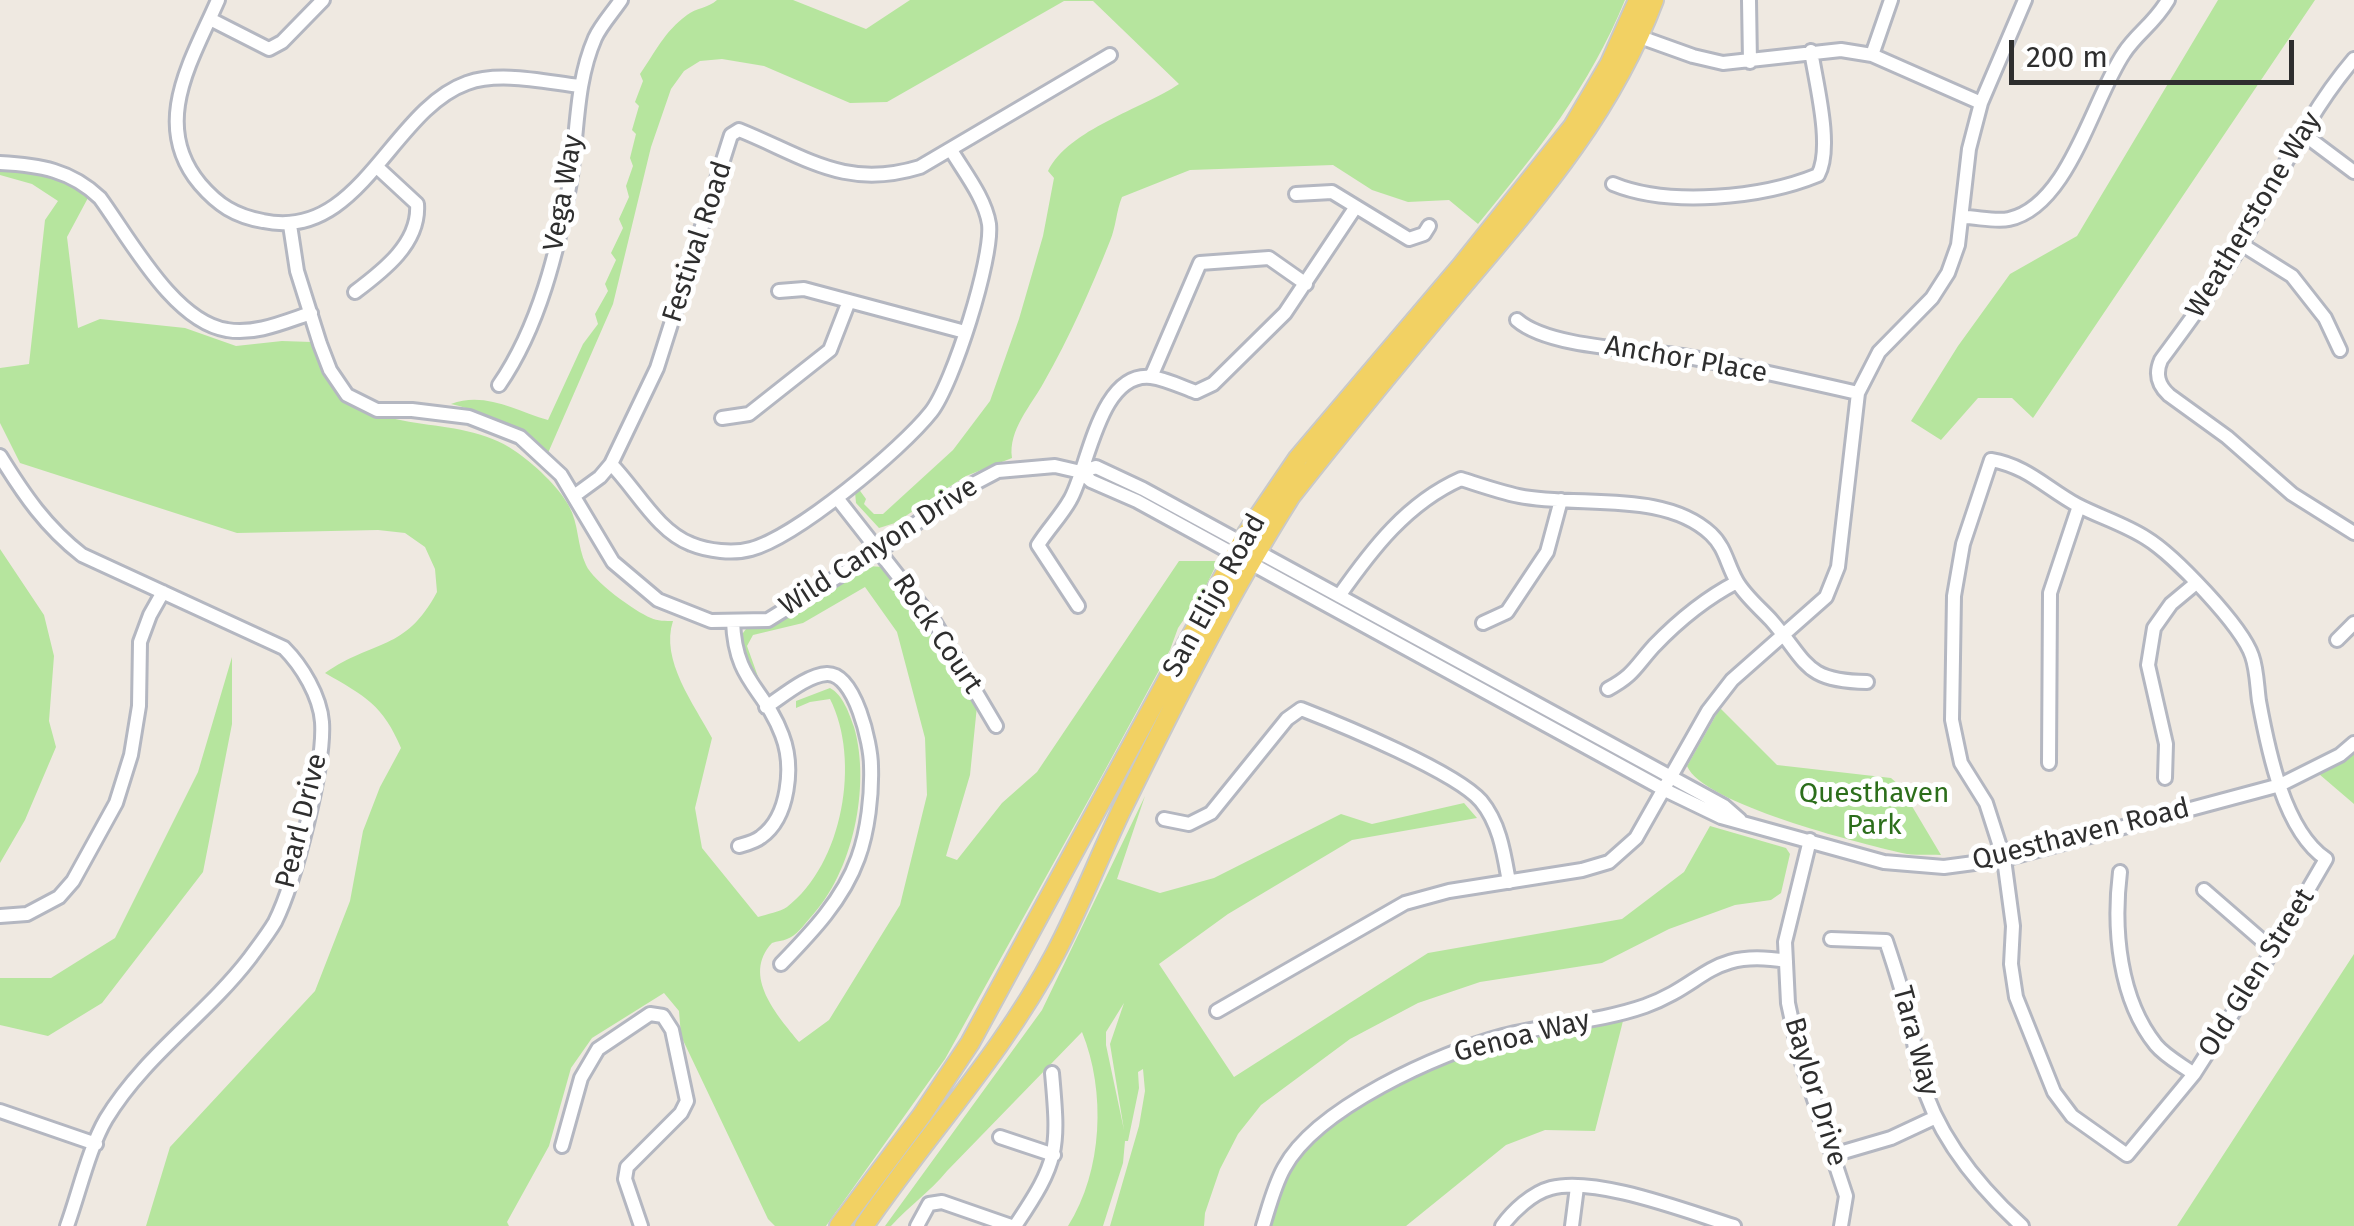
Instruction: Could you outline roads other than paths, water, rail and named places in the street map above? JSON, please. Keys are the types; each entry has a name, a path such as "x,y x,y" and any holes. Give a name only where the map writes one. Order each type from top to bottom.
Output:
{"main road":[{"name":"San Elijo Road","path":"839,1226 970,1043 1298,458 1461,266 1573,126 1610,63 1638,0"},
{"name":"San Elijo Road","path":"864,1226 972,1085 1018,1018 1056,952 1245,553 1560,169 1604,106 1640,37 1654,0"}],"street":[{"path":"218,0 175,106 176,130 195,178 215,202 247,218 290,225 326,211 377,167 442,95 469,82 537,80 580,86"},
{"path":"210,19 269,49 282,42 323,0"},
{"name":"Vega Way","path":"500,384 516,360 549,273 570,181 580,86 596,36 621,0"},
{"path":"1749,0 1750,62"},
{"path":"1872,55 1891,0"},
{"path":"1217,1011 1405,903 1449,891 1609,862 1636,838 1708,711 1732,680 1826,597 1838,567 1858,393 1879,352 1932,298 1948,273 1963,217 1969,149 1981,103 2025,0"},
{"path":"1963,217 2010,219 2048,198 2080,144 2125,50 2156,20 2168,0"},
{"path":"1640,37 1724,63 1811,51 1872,55 1981,103"},
{"path":"1612,184 1638,195 1749,194 1818,175 1824,165 1822,126 1811,51"},
{"path":"611,464 669,532 690,544 715,550 746,551 772,541 837,498 932,410 965,332 988,252 989,222 950,150 1110,55"},
{"name":"Weatherstone Way","path":"2354,60 2336,80 2302,133 2241,244 2206,301 2162,360 2158,372 2169,395 2228,437 2292,494 2354,533"},
{"name":"Festival Road","path":"574,496 611,464 657,368 731,135 740,130 797,157 847,174 890,176 920,167 950,150"},
{"path":"2302,133 2354,172"},
{"path":"0,163 55,170 86,185 100,198 176,302 193,317 226,330 265,328 310,313"},
{"path":"356,292 388,268 410,236 418,213 418,204 377,167"},
{"path":"1296,194 1332,192 1409,238 1424,234 1429,226"},
{"path":"1078,606 1038,545 1070,501 1094,428 1121,388 1151,377 1196,392 1213,384 1285,313 1355,208"},
{"name":"Wild Canyon Drive","path":"290,225 297,271 310,313 330,370 347,395 377,410 469,417 520,437 561,475 613,562 658,600 711,622 768,620 879,551 960,491 998,471 1055,466 1082,472 1096,467 1245,553"},
{"path":"2241,244 2292,276 2324,318 2340,350"},
{"path":"1151,377 1200,263 1269,258 1306,284"},
{"path":"779,291 804,289 965,332"},
{"path":"722,418 749,414 830,350 849,301"},
{"name":"Anchor Place","path":"1517,320 1531,332 1681,356 1858,393"},
{"name":"Pearl Drive","path":"0,456 32,508 82,555 284,648 296,660 314,692 322,718 321,753 296,858 275,922 246,962 138,1074 104,1121 67,1226"},
{"path":"2004,860 1986,802 1961,763 1952,720 1954,596 1963,544 1990,460 2015,464 2079,506 2118,520 2151,540 2236,626 2252,656 2260,707 2280,784"},
{"path":"1339,596 1390,529 1461,478 1520,496 1668,509 1713,535 1728,558 1736,582 1784,635 1797,656 1836,682 1867,682"},
{"name":"Rock Court","path":"837,498 935,623 996,726"},
{"path":"1483,623 1507,612 1548,552 1560,500"},
{"path":"2049,763 2050,593 2079,506"},
{"name":"Questhaven Road","path":"1245,553 1339,596 1722,817 1884,862 1944,867 2004,860 2280,784 2340,756 2354,743"},
{"name":"Questhaven Road","path":"1245,553 1668,784"},
{"path":"1608,689 1632,676 1652,649 1682,620 1736,582"},
{"path":"2165,778 2166,744 2148,665 2154,628 2171,604 2196,584"},
{"path":"0,916 26,914 59,897 73,882 116,803 131,755 139,706 140,642 163,592"},
{"path":"733,621 734,647 744,675 782,736 787,762 785,801 776,822 759,839 739,846"},
{"path":"2337,640 2354,622"},
{"path":"766,707 825,674 839,676 850,689 866,733 871,764 868,811 858,858 838,898 780,964"},
{"path":"1164,818 1189,824 1211,813 1301,709 1461,782 1483,803 1501,839 1509,882"},
{"name":"Old Glen Street","path":"2004,860 2013,926 2011,964 2016,997 2054,1092 2072,1116 2127,1154 2194,1074 2326,859 2312,850 2292,818 2280,784"},
{"name":"Baylor Drive","path":"1810,840 1785,942 1788,1003 1799,1054 1846,1196 1841,1226"},
{"path":"2120,872 2117,899 2124,976 2138,1018 2159,1049 2194,1074"},
{"path":"2204,890 2273,950"},
{"name":"Tara Way","path":"1831,940 1886,941 1910,1022 1920,1076 1936,1116 1960,1158 2022,1226"},
{"name":"Genoa Way","path":"1264,1226 1285,1166 1308,1138 1341,1111 1446,1054 1504,1036 1650,1004 1710,968 1739,958 1764,956 1786,960"},
{"path":"562,1146 581,1078 598,1049 650,1014 663,1016 672,1030 687,1101 681,1113 626,1167 641,1226"},
{"path":"918,1226 929,1204 942,1202 1012,1226 1041,1187 1054,1155 1058,1134 1052,1073"},
{"path":"0,1110 96,1144"},
{"path":"1832,1155 1891,1138 1936,1116"},
{"path":"1000,1137 1054,1155"},
{"path":"1502,1226 1513,1210 1550,1188 1622,1192 1734,1226"},
{"path":"1572,1226 1577,1188"}],"park label":[{"name":"Questhaven Park","path":"1874,810"}]}
